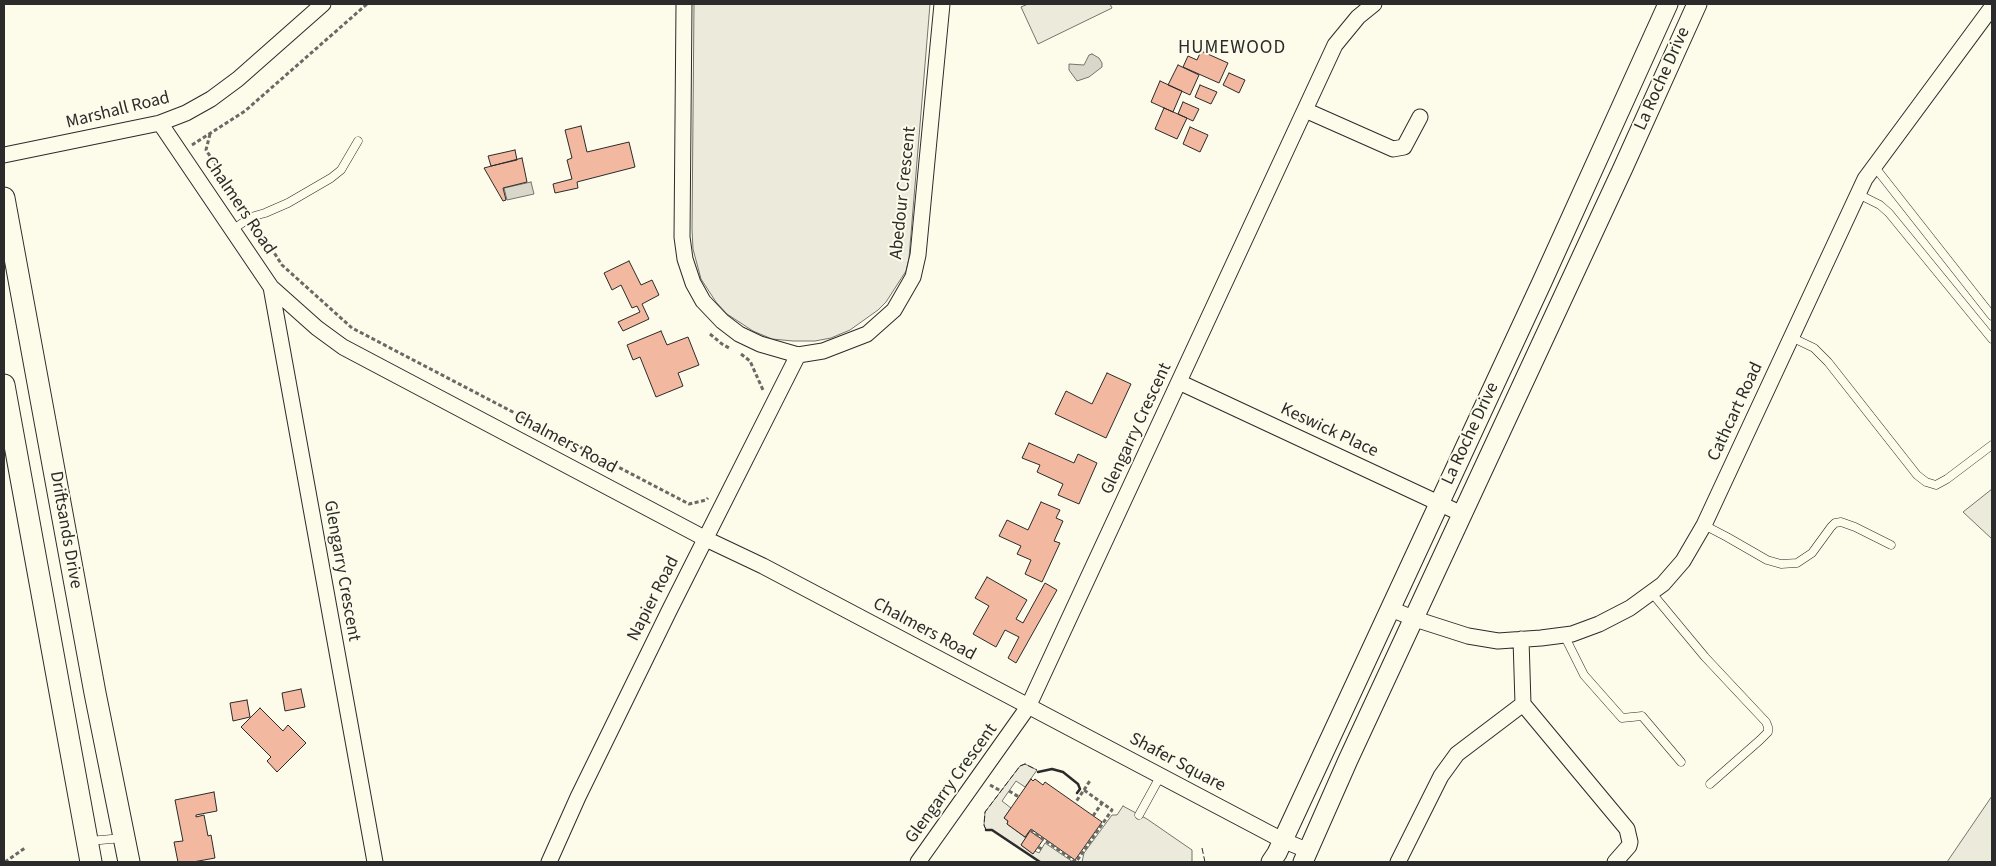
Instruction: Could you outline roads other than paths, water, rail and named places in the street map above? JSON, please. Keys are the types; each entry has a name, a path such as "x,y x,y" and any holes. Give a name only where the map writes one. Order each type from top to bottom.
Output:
{"main road":[{"name":"Driftsands Drive","path":"4,198 129,862"},
{"name":"Driftsands Drive","path":"4,385 91,862"},
{"path":"20,472 53,464"}],"street":[{"name":"Marshall Road","path":"4,155 160,123 186,113 211,99 262,58 323,4"},
{"name":"Abedour Crescent","path":"684,4 682,237 684,259 693,284 703,301 722,321 739,334 760,344 798,355 823,351 867,334 894,310 913,277 918,255 942,4"},
{"name":"Glengarry Crescent","path":"918,862 1028,707 1335,45 1358,18 1374,4"},
{"name":"La Roche Drive","path":"1270,862 1390,609 1668,4"},
{"name":"La Roche Drive","path":"1306,857 1348,760 1415,619 1697,4"},
{"name":"Cathcart Road","path":"1390,609 1468,636 1498,640 1564,635 1599,624 1630,608 1663,584 1683,561 1704,525 1858,194 1874,166 1990,16"},
{"path":"1305,110 1393,149 1404,147 1420,117"},
{"name":"Chalmers Road","path":"160,123 271,287 317,328 344,347 1028,707"},
{"name":"Glengarry Crescent","path":"271,287 375,862"},
{"name":"Napier Road","path":"549,862 652,644 798,355"},
{"name":"Keswick Place","path":"1179,382 1462,514"},
{"path":"1520,639 1523,704 1627,829 1629,846 1615,862"},
{"path":"1398,862 1441,776 1456,754 1523,704"},
{"name":"Shafer Square","path":"1028,707 1282,840 1306,857"}],"lane":[{"path":"232,230 251,217 265,213 288,202 331,178 341,170 358,141"},
{"path":"1874,166 1992,316"},
{"path":"1858,194 1880,205 1889,213 1992,339"},
{"path":"1791,337 1814,348 1828,362 1917,475 1926,482 1936,484 1947,479 1992,445"},
{"path":"1704,525 1727,536 1767,560 1781,564 1797,563 1812,553 1835,523 1841,522 1855,527 1891,545"},
{"path":"1650,592 1766,722 1768,727 1768,732 1760,740 1710,784"},
{"path":"1564,635 1584,675 1622,718 1642,716 1681,762"},
{"path":"1139,815 1161,775"},
{"path":"87,842 124,838"}],"district":[{"name":"HUMEWOOD","path":"1232,49"}]}
